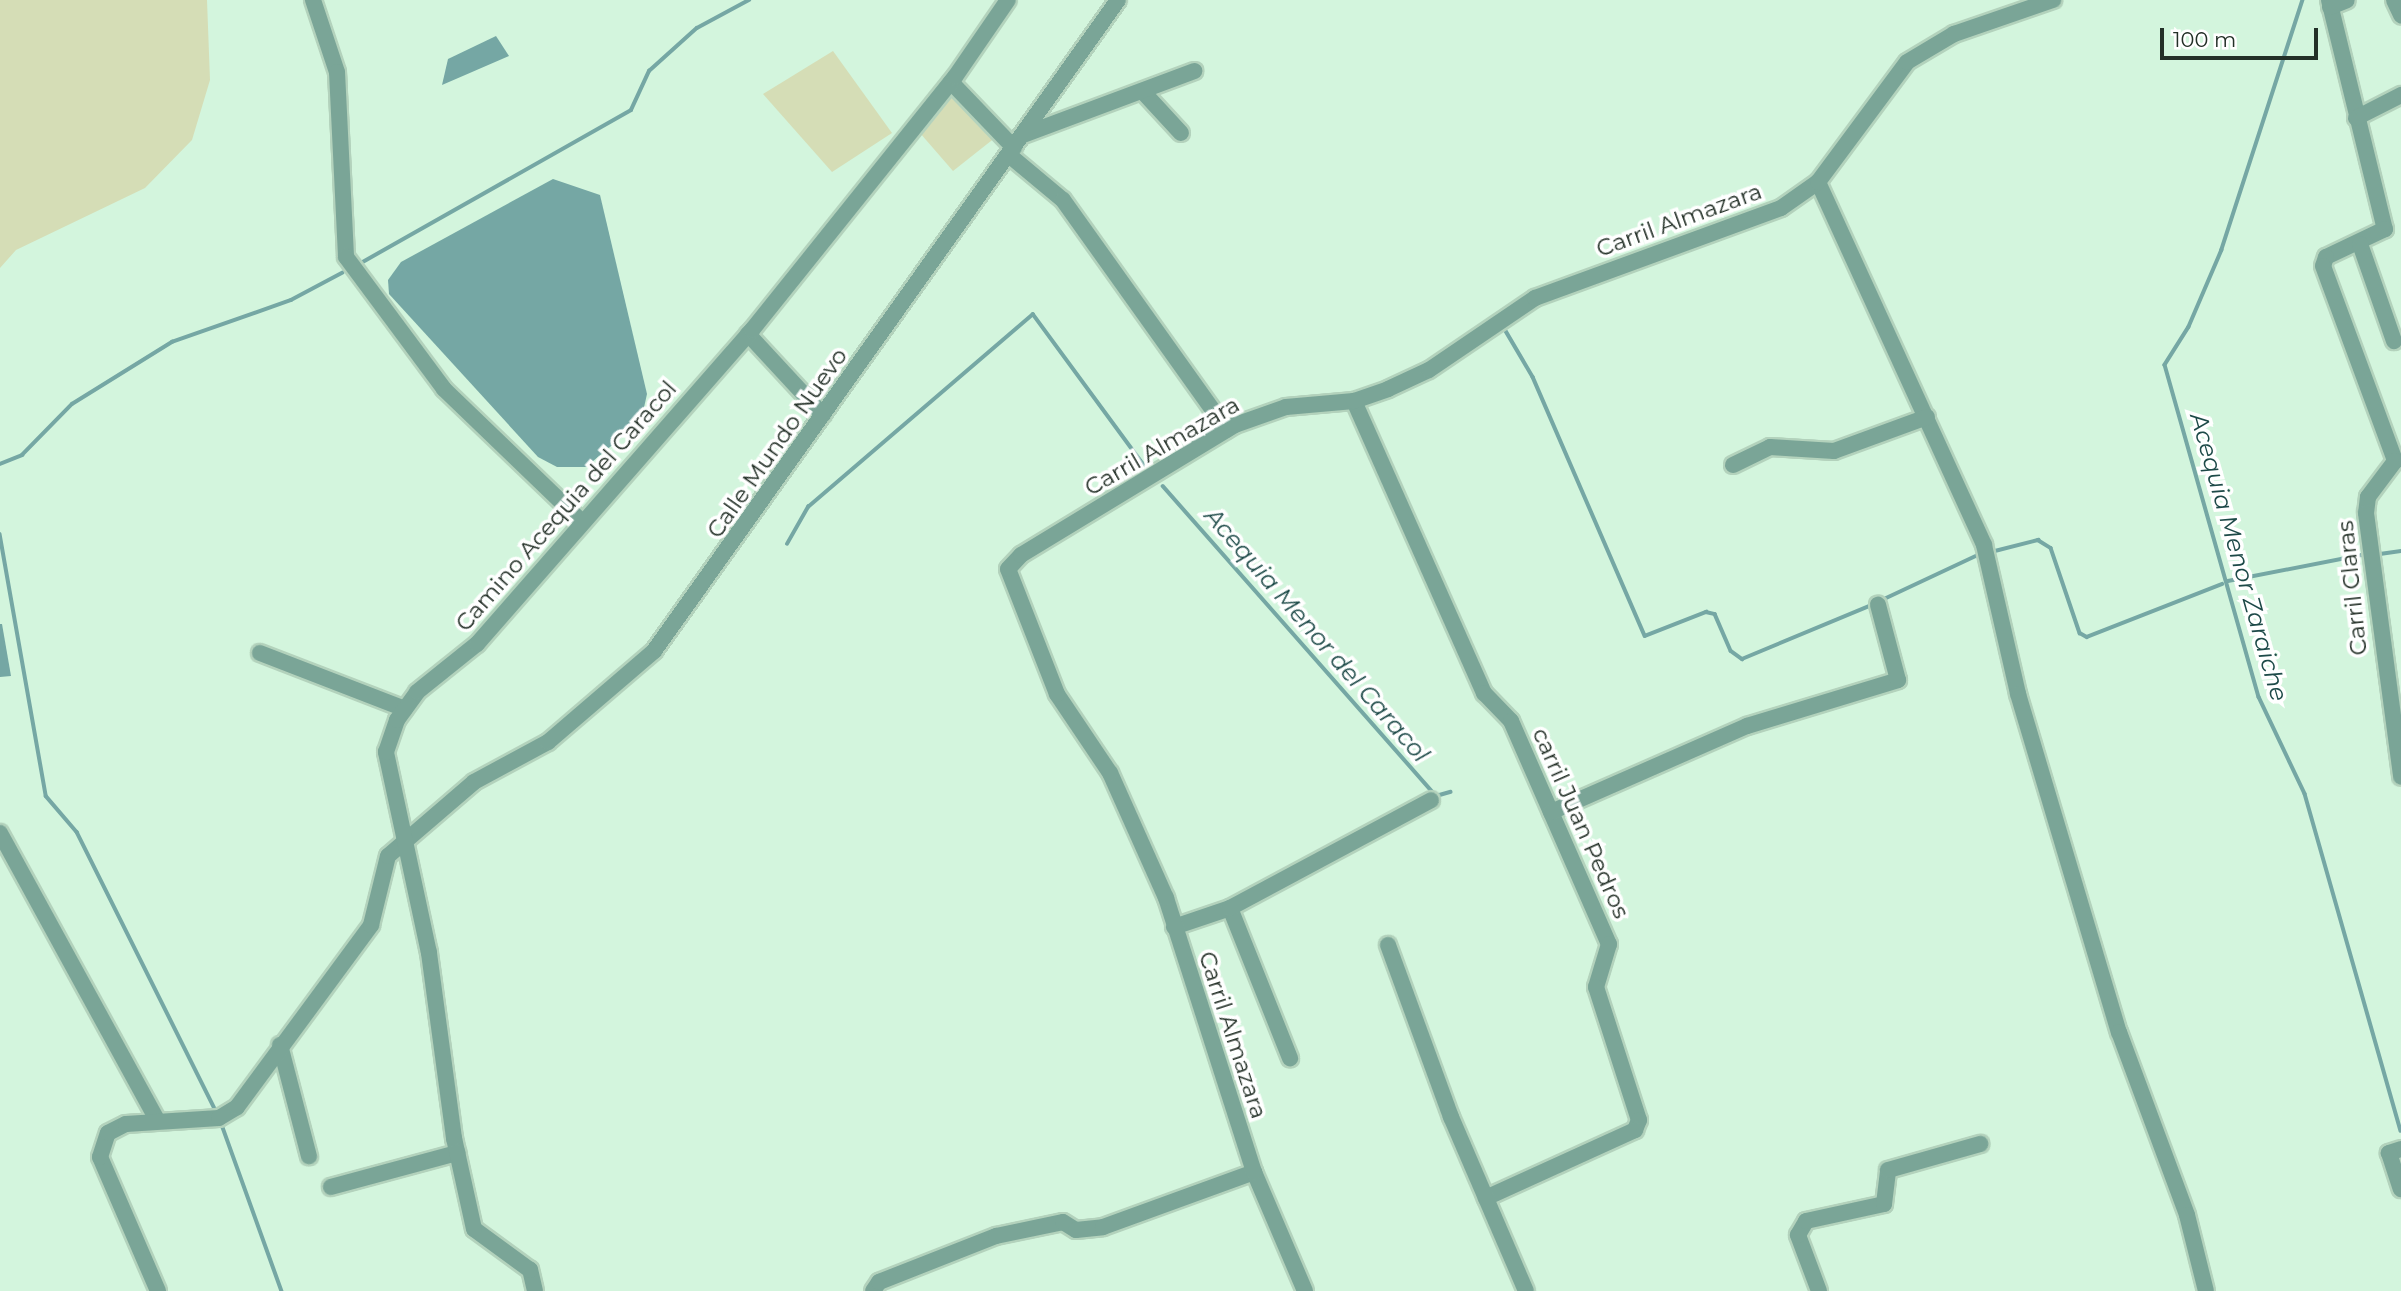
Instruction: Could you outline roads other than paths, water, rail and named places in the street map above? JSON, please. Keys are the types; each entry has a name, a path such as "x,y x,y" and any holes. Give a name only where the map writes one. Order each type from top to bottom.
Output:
{"street":[{"path":"313,0 337,72 346,257 444,388 582,522"},
{"name":"Camino Acequia del Caracol","path":"535,1291 530,1270 474,1229 457,1153 429,953 402,843 386,752 405,709 477,644 748,334 951,82 1008,0"},
{"name":"Calle Mundo Nuevo","path":"158,1291 100,1157 108,1133 157,1120 219,1118 237,1107 280,1045 371,925 388,856 474,782 548,741 654,651 1118,0"},
{"name":"Carril Almazara","path":"1305,1291 1254,1172 1174,927 1110,773 1057,694 1008,569 1021,555 1227,430 1286,407 1354,401 1429,370 1535,298 1781,208 1818,182 1907,62 1954,34 2053,0"},
{"path":"2330,3 2347,0"},
{"path":"2394,0 2401,15"},
{"name":"Carril Claras","path":"2330,3 2385,229 2360,244 2326,257 2323,266 2395,461 2368,497 2366,513 2401,777"},
{"path":"1015,146 1117,95 1145,94 1194,71"},
{"path":"951,82 1015,146 1063,200 1227,430"},
{"path":"1145,94 1181,133"},
{"path":"2356,118 2401,95"},
{"path":"1818,182 1984,545 2018,695 2119,1032 2187,1215 2206,1291"},
{"path":"2360,244 2395,341"},
{"path":"748,334 823,415"},
{"name":"carril Juan Pedros","path":"1354,401 1484,693 1511,721 1609,944 1596,987 1639,1120 1634,1130 1486,1198"},
{"path":"1733,465 1770,447 1834,451 1927,416"},
{"path":"1551,812 1747,726 1898,680 1878,605"},
{"path":"260,653 405,709"},
{"path":"1174,927 1230,908 1431,800"},
{"path":"0,833 157,1120"},
{"path":"1230,908 1290,1058"},
{"path":"1388,944 1486,1198 1526,1291"},
{"path":"280,1045 309,1156"},
{"path":"1819,1291 1798,1235 1805,1221 1884,1204 1888,1170 1980,1144"},
{"path":"2401,1149 2389,1153 2401,1189"},
{"path":"331,1186 457,1153"},
{"path":"873,1291 879,1282 996,1236 1063,1222 1076,1230 1103,1227 1254,1172"}],"water":[{"path":"496,36 509,56 442,85 448,59"},
{"path":"553,179 600,195 647,394 641,421 586,467 557,467 538,457 389,294 388,280 401,262"},
{"path":"2,624 11,676 0,677"}],"waterway":[{"path":"361,263 631,110 649,71 697,28 749,0"},
{"name":"Acequia Menor Zaraiche","path":"2303,0 2222,250 2189,327 2165,365 2259,697 2305,794 2401,1131"},
{"path":"0,464 22,455 72,404 172,342 291,300 342,273"},
{"name":"Acequia Menor del Caracol","path":"787,544 808,507 1033,314 1144,465"},
{"path":"1503,326 1533,377 1645,636 1706,612 1715,614 1731,651 1742,659 1872,605"},
{"name":"Acequia Menor del Caracol","path":"1163,486 1436,796 1450,792"},
{"path":"0,534 46,796 77,832 217,1113"},
{"path":"1991,552 2038,540 2051,548 2080,633 2087,637 2222,584"},
{"path":"2380,554 2401,551"},
{"path":"2228,581 2367,554"},
{"path":"1882,600 1978,555"},
{"path":"221,1122 282,1291"}]}
